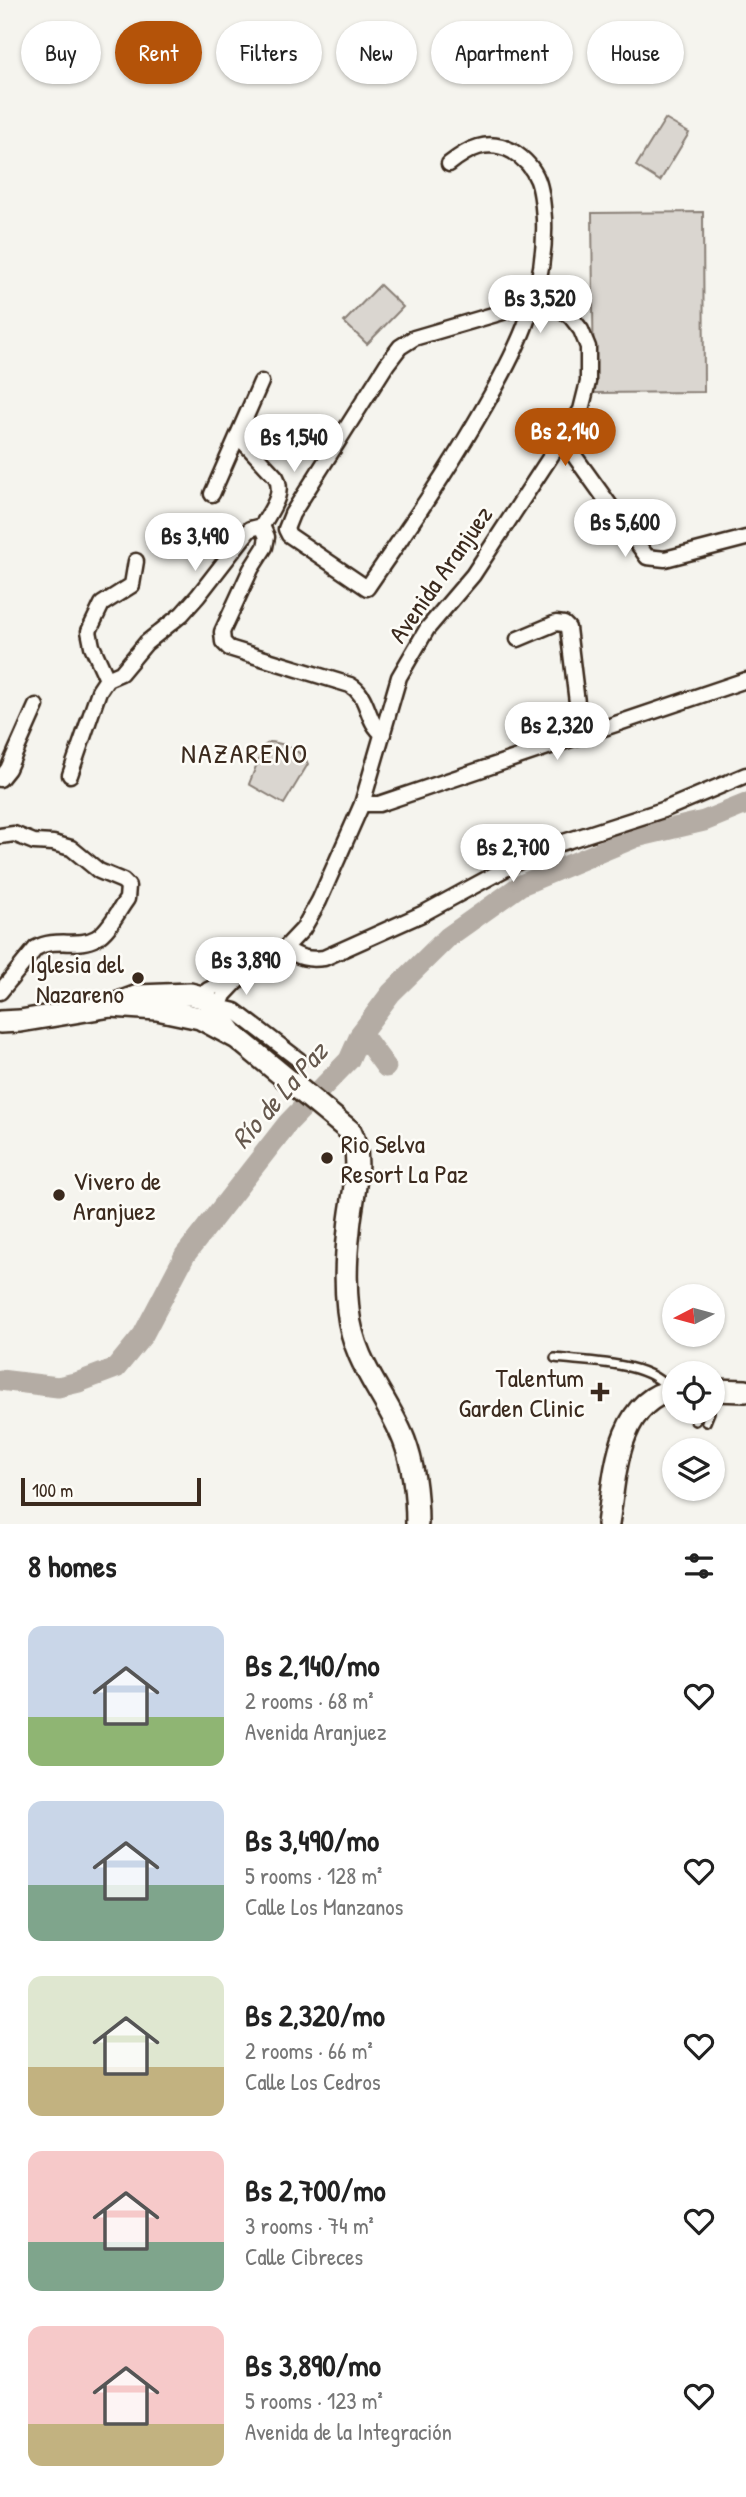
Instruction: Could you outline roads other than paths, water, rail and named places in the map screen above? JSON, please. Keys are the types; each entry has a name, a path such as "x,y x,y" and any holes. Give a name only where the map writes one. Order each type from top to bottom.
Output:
{"main road":[{"path":"0,1022 111,1006 138,996 172,993 204,1008 236,1038 350,1131 356,1143 356,1168 348,1231 347,1272 351,1337 361,1362 404,1440 410,1459 417,1524"},
{"path":"725,1392 746,1391"},
{"path":"608,1524 625,1433 634,1415 645,1404 662,1396"}],"street":[{"path":"449,164 470,149 496,145 510,150 526,161 538,176 543,199 544,230 540,271 534,303 510,365 450,467 367,588 289,535 286,529 292,514 400,347 414,338 534,303"},
{"name":"Avenida Aranjuez","path":"204,1008 208,990 285,948 303,929 319,901 362,804 399,677 422,638 472,575 582,410 588,382 588,347 582,330 565,310 534,303"},
{"path":"212,494 261,382"},
{"path":"70,775 99,691 107,679 121,673 146,643 182,614 250,529 262,526 277,498 279,484 238,436"},
{"path":"563,440 647,557 665,559 746,538"},
{"path":"262,526 267,537 265,547 251,569 222,632 223,642 229,648 358,689 373,724 383,734"},
{"path":"107,679 92,646 89,631 102,604 132,585 135,561"},
{"path":"518,639 556,623 564,624 568,628 581,736"},
{"path":"362,804 379,804 746,680"},
{"path":"0,779 8,769 36,706"},
{"path":"285,948 298,957 310,960 324,958 422,914 542,849 663,810 746,775"},
{"path":"0,836 14,834 34,842 71,848 99,871 123,881 129,893 96,938 89,941 43,944 30,955 0,992"},
{"path":"204,1008 224,995 249,970"},
{"path":"204,1008 235,1011 299,1060"}],"lane":[{"path":"555,1358 628,1367 647,1372 662,1383"}],"waterway":[{"name":"Río de La Paz","path":"0,1380 58,1387 116,1368 143,1335 185,1255 288,1123 349,1060 361,1033 391,993 448,937 521,885 636,837 704,821 746,804"},
{"path":"361,1033 386,1067"}],"place":[{"name":"Iglesia del Nazareno","path":"138,978"},
{"name":"Rio Selva Resort La Paz","path":"327,1158"},
{"name":"Vivero de Aranjuez","path":"59,1195"},
{"name":"Talentum Garden Clinic","path":"600,1392"}],"district":[{"name":"NAZARENO","path":"245,753"}]}
